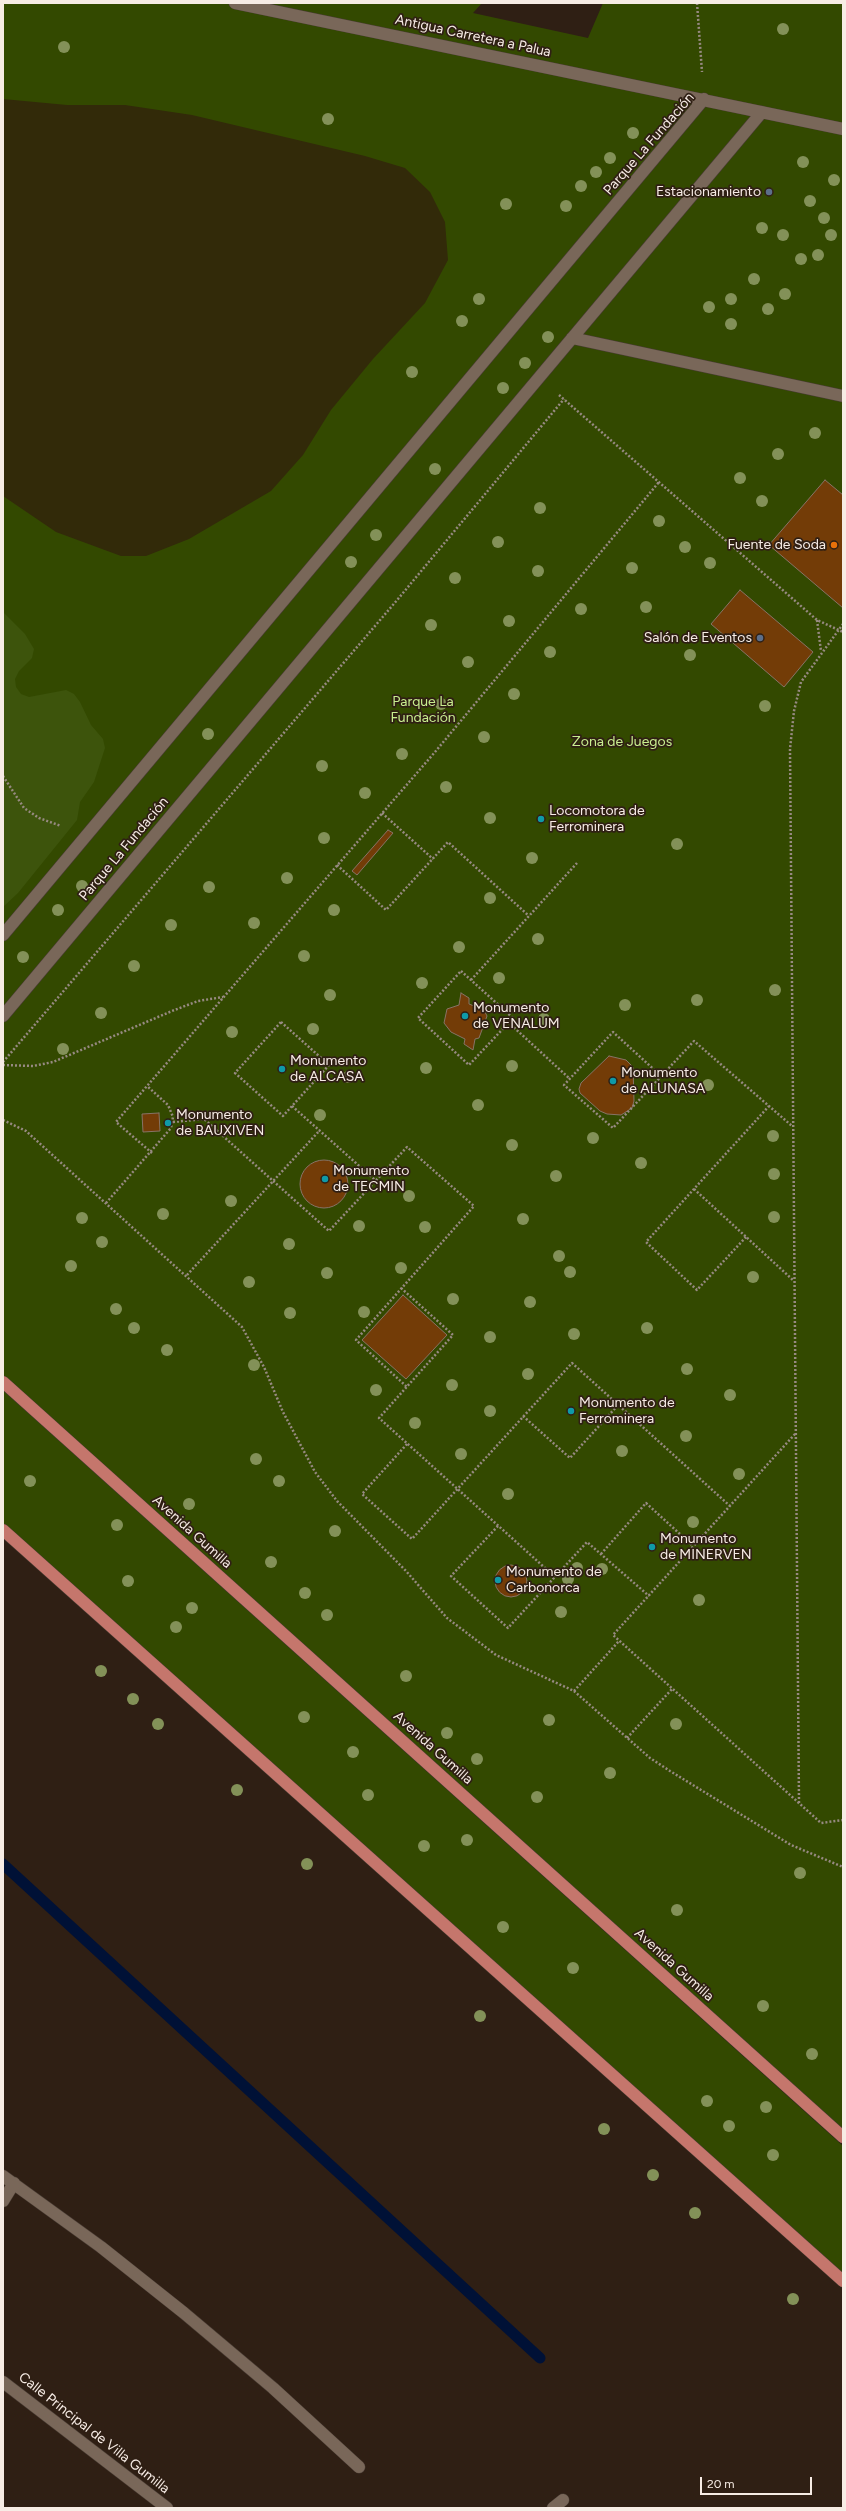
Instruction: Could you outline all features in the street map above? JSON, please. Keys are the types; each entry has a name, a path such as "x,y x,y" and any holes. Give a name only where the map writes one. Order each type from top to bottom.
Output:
{"main road":[{"name":"Avenida Gumilla","path":"3,1382 843,2137"},
{"path":"3,1530 843,2281"}],"street":[{"name":"Antigua Carretera a Palua","path":"235,3 704,99"},
{"name":"Parque La Fundación","path":"3,935 704,99 762,112 3,1016"},
{"path":"762,112 843,129"},
{"path":"572,338 843,396"},
{"path":"3,2176 184,2313 273,2388 359,2467"},
{"path":"3,2201 14,2183"},
{"name":"Calle Principal de Villa Gumilla","path":"3,2382 167,2508"},
{"path":"553,2508 562,2500"}],"path":[{"path":"697,3 704,99"},
{"path":"539,377 817,620 839,628 843,632"},
{"path":"3,1063 393,605 564,399"},
{"path":"152,1153 116,1122 382,813 659,482"},
{"path":"817,620 821,652"},
{"path":"799,1803 790,749 794,711 801,682 821,652 843,624"},
{"path":"3,776 24,808 39,818 55,825 89,832"},
{"path":"382,813 433,858"},
{"path":"337,866 386,910 448,842 529,916"},
{"path":"471,980 577,863"},
{"path":"461,971 471,980 513,1018 469,1065 418,1018 461,971"},
{"path":"3,1063 33,1066 53,1062 172,1011 198,1002 224,997"},
{"path":"281,1022 329,1065 292,1106 283,1116 235,1073 281,1022"},
{"path":"508,1022 570,1079"},
{"path":"661,1076 613,1032 564,1086 613,1128 661,1076 694,1040 793,1127"},
{"path":"106,1203 168,1134 173,1122 168,1105 147,1086"},
{"path":"292,1106 375,1180"},
{"path":"746,1237 698,1290 646,1242 769,1106"},
{"path":"173,1122 204,1119 329,1231 407,1146 474,1206 356,1340 407,1387"},
{"path":"3,1120 26,1131 242,1327 264,1367 300,1447 315,1472 337,1501 406,1571 433,1604 465,1633 496,1655 574,1691 627,1738 670,1771 791,1845 843,1866"},
{"path":"186,1275 320,1130"},
{"path":"694,1189 794,1281"},
{"path":"401,1288 453,1335 379,1418 555,1577"},
{"path":"407,1444 362,1494 412,1539 572,1363 730,1506"},
{"path":"523,1416 570,1458 618,1405"},
{"path":"795,1434 613,1635 821,1823 843,1820"},
{"path":"601,1554 646,1504 693,1546"},
{"path":"498,1526 451,1576 508,1628 588,1542 649,1596"},
{"path":"574,1691 619,1641"},
{"path":"627,1738 672,1689"}],"green space":[{"name":"Parque La Fundación","path":"3,3 482,3 473,13 588,38 603,3 843,3 843,2137 3,1382"},
{"path":"3,612 25,634 34,649 32,658 19,671 15,679 16,687 21,694 29,697 66,690 74,694 80,702 91,725 103,739 105,748 94,782 80,802 77,820 18,893 3,907"},
{"path":"3,1390 843,2146 843,2274 3,1523"}],"sand":[{"path":"3,99 67,105 125,105 192,115 365,156 405,168 430,192 445,222 448,260 425,303 373,359 331,410 303,455 271,491 189,539 146,556 121,556 56,532 3,496"}],"building":[{"path":"825,480 843,495 843,608 769,545"},
{"path":"740,590 813,652 784,687 711,624"},
{"path":"388,830 393,833 357,875 352,871"},
{"path":"461,993 469,998 469,1004 484,1010 487,1016 479,1038 475,1039 473,1050 464,1044 465,1039 451,1032 444,1023 447,1009 459,1005"},
{"path":"609,1056 626,1060 633,1067 634,1101 632,1108 621,1115 607,1114 600,1111 580,1093 579,1089 581,1083"},
{"path":"159,1113 160,1131 143,1132 142,1114"},
{"path":"319,1160 329,1160 338,1164 344,1170 347,1175 347,1193 338,1204 329,1208 319,1208 310,1204 304,1198 300,1189 300,1179 304,1170 310,1164"},
{"path":"403,1295 447,1335 406,1379 362,1340"},
{"path":"508,1565 514,1565 524,1572 527,1581 526,1587 520,1594 514,1597 508,1597 498,1590 495,1584 495,1578 502,1568"}],"waterway":[{"path":"3,1864 540,2358"}],"place":[{"name":"Estacionamiento","path":"769,192"},
{"name":"Fuente de Soda","path":"834,545"},
{"name":"Salón de Eventos","path":"760,638"},
{"name":"Locomotora de Ferrominera","path":"541,819"},
{"name":"Monumento de VENALUM","path":"465,1016"},
{"name":"Monumento de ALCASA","path":"282,1069"},
{"name":"Monumento de ALUNASA","path":"613,1081"},
{"name":"Monumento de BAUXIVEN","path":"168,1123"},
{"name":"Monumento de TECMIN","path":"325,1179"},
{"name":"Monumento de Ferrominera","path":"571,1411"},
{"name":"Monumento de MINERVEN","path":"652,1547"},
{"name":"Monumento de Carbonorca","path":"498,1580"}],"park label":[{"name":"Zona de Juegos","path":"622,742"}]}
